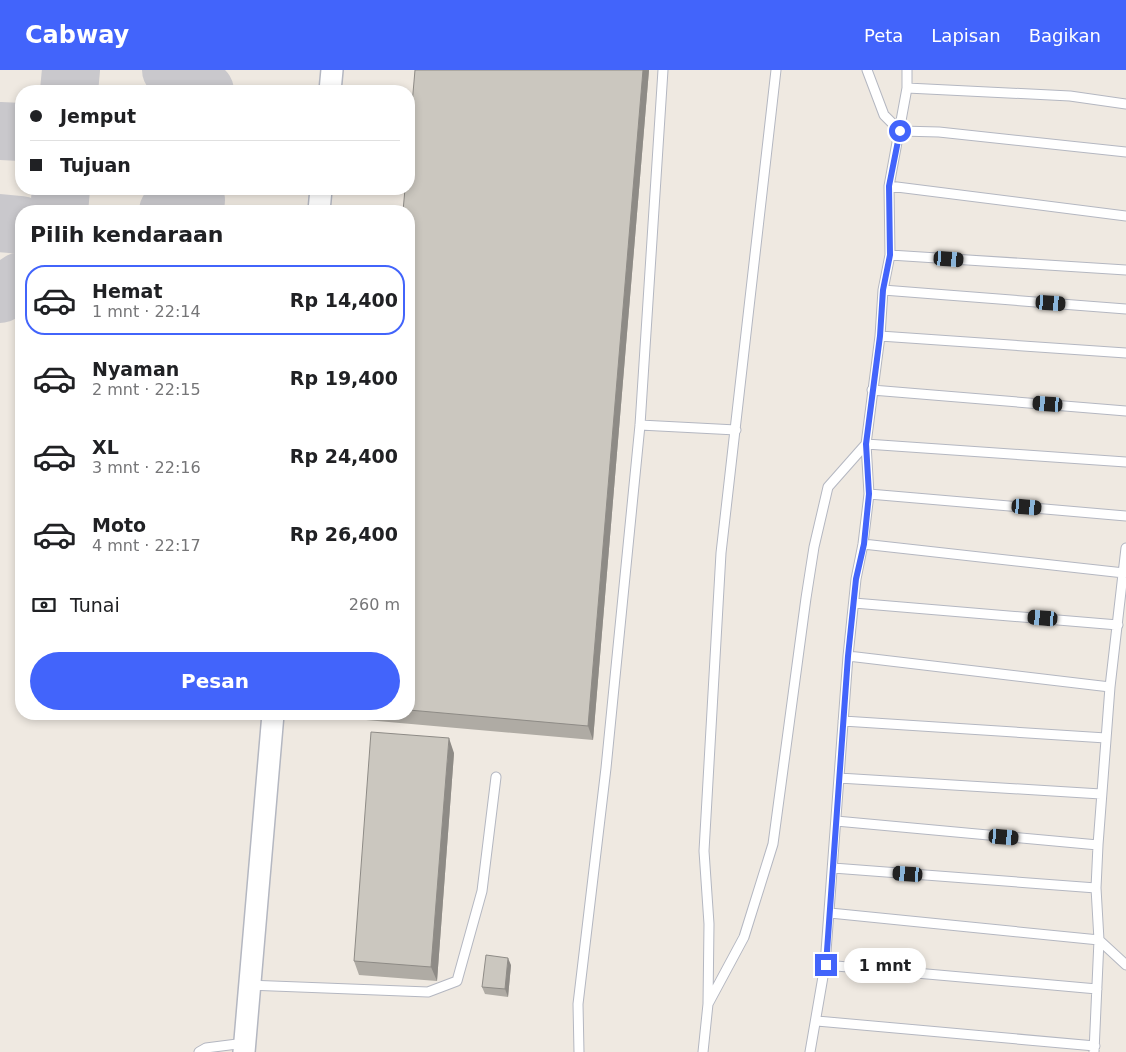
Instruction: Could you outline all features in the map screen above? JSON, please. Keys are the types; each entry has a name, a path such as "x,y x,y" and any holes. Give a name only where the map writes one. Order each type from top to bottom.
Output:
{"street":[{"path":"331,85 332,70"},
{"path":"245,1047 272,720"}],"lane":[{"path":"579,1052 578,1004 606,768 640,425 663,70"},
{"path":"703,1052 708,1004 709,924 704,850 721,553 776,70"},
{"path":"867,70 884,115 900,131 939,132 1126,152"},
{"path":"810,1052 826,965 848,656 856,579 864,544 869,494 866,444 880,336 883,290 890,255 889,186 907,88 907,70"},
{"path":"907,88 1070,96 1126,104"},
{"path":"889,186 1126,216"},
{"path":"890,255 1126,270"},
{"path":"883,290 1126,309"},
{"path":"880,336 1126,353"},
{"path":"872,390 1126,411"},
{"path":"640,425 736,430"},
{"path":"708,1004 744,937 773,844 814,546 828,487 866,444"},
{"path":"866,444 1126,462"},
{"path":"869,494 1126,516"},
{"path":"864,544 1124,573"},
{"path":"817,1021 1095,1049 1099,940 1096,888 1101,794 1110,687 1126,548"},
{"path":"854,603 1118,624"},
{"path":"848,656 1110,687"},
{"path":"843,721 1106,738"},
{"path":"249,985 428,992 457,981 482,891 496,777"},
{"path":"839,778 1101,794"},
{"path":"836,821 1098,845"},
{"path":"833,868 1096,888"},
{"path":"830,914 1099,940 1126,965"},
{"path":"826,965 1097,989"},
{"path":"199,1052 206,1048 245,1047"}],"building":[{"path":"415,70 643,70 588,726 415,711 415,205 404,205 404,195 415,195"},
{"path":"371,732 449,738 431,967 354,961"},
{"path":"486,955 508,958 505,989 482,987"}],"taxiway":[{"path":"70,85 71,70"},
{"path":"171,70 186,85"},
{"path":"0,131 15,132"},
{"path":"60,195 60,205"},
{"path":"181,205 196,200"},
{"path":"0,223 15,224"},
{"path":"0,294 15,285"}],"route":[{"path":"826,965 848,656 856,579 864,544 869,494 866,444 880,336 883,290 890,255 889,186 900,131"}]}
